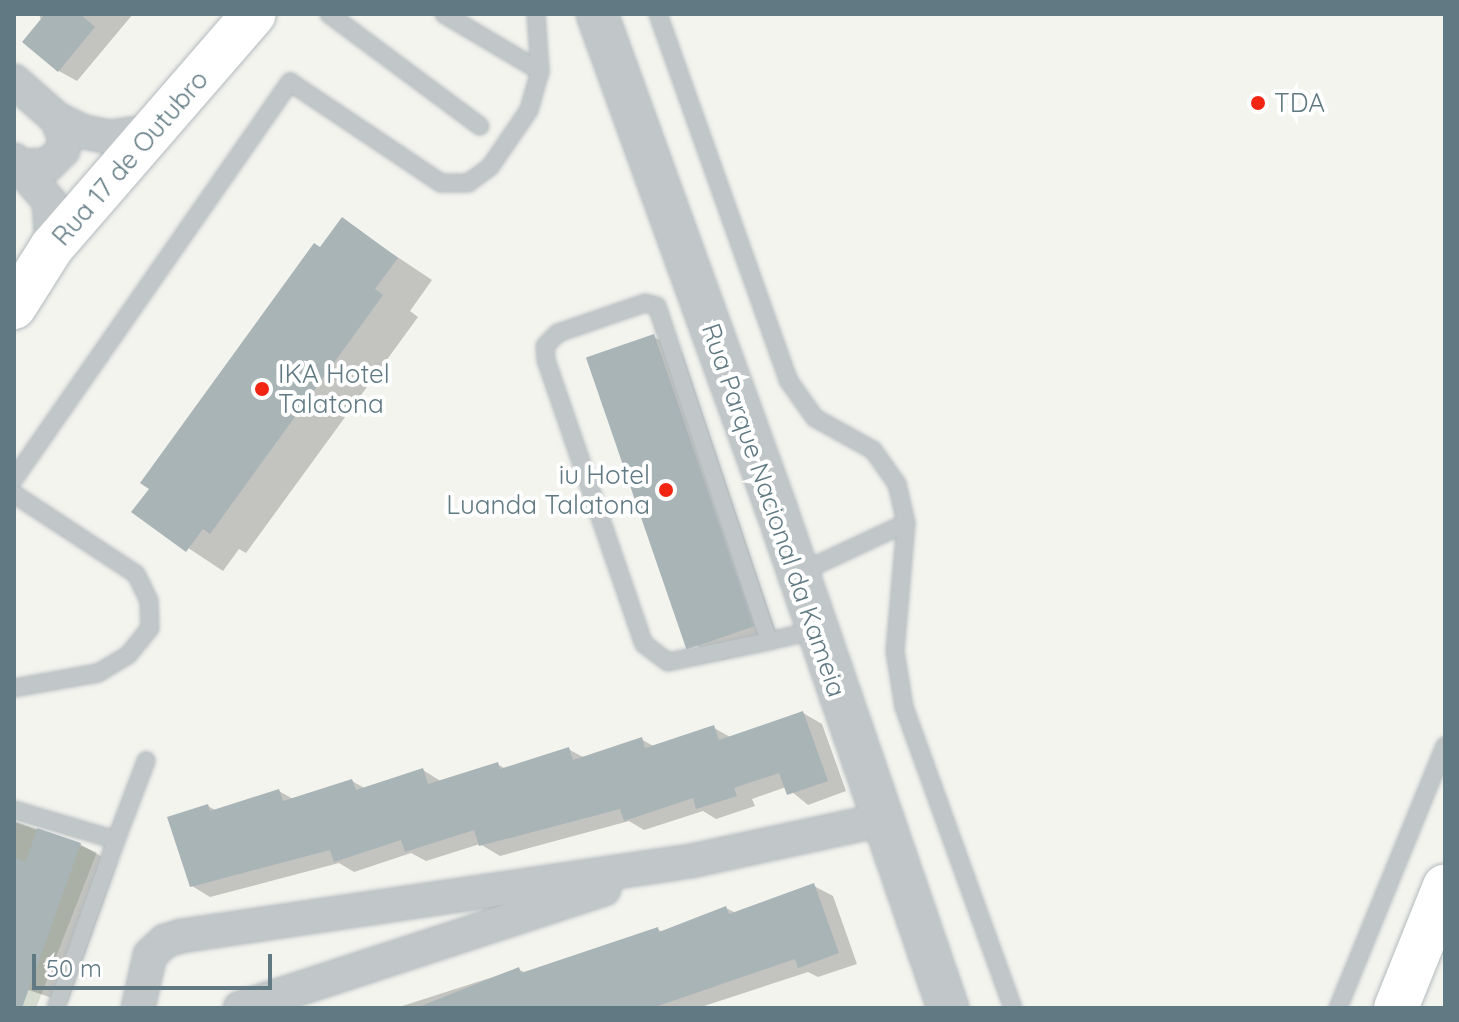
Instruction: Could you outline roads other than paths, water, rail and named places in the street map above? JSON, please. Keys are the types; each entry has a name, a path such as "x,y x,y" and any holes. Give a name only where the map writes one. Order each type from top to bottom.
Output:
{"main road":[{"name":"Rua 17 de Outubro","path":"14,307 52,247 254,14"},
{"path":"1396,1008 1445,886"}],"street":[{"name":"Rua Parque Nacional da Kameia","path":"597,14 798,574 880,820 948,1008"},
{"path":"14,81 57,119 96,136 153,131"},
{"path":"17,163 48,165 63,150 63,131 57,119"},
{"path":"17,163 49,201 52,247"},
{"path":"138,1008 150,955 165,941 181,936 691,861 880,820"},
{"path":"240,1008 691,861"}],"lane":[{"path":"329,14 480,126"},
{"path":"444,14 540,71"},
{"path":"14,479 290,82 441,183 468,183 490,167 529,110 540,71 536,14"},
{"path":"658,14 788,380 815,418 873,450 897,484 906,523 895,651 904,707 1013,1008"},
{"path":"769,641 657,306 645,303 558,333 545,346 546,360 644,644 668,662 769,641 817,630"},
{"path":"14,494 136,574 149,601 150,628 128,655 98,673 14,688"},
{"path":"798,574 906,523"},
{"path":"1338,1008 1445,746"},
{"path":"56,1008 146,761"},
{"path":"14,810 116,840"}],"place":[{"name":"TDA","path":"1258,103"},
{"name":"IKA Hotel Talatona","path":"262,389"},
{"name":"iu Hotel Luanda Talatona","path":"666,490"}]}
